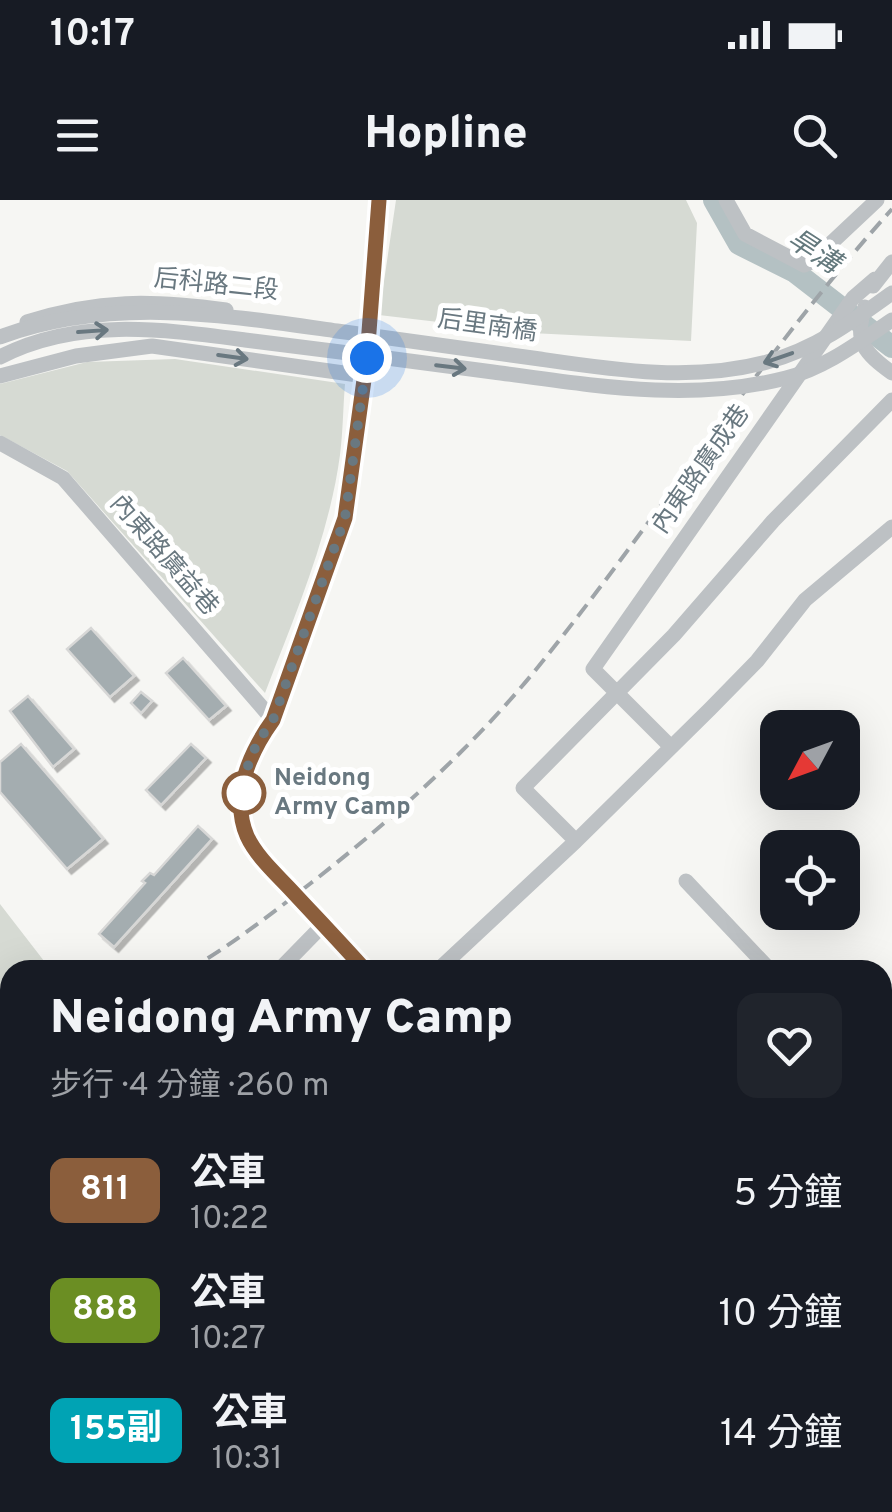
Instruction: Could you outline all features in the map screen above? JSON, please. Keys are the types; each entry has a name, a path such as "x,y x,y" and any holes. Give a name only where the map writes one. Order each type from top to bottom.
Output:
{"street":[{"path":"356,960 267,864 247,835 244,774 253,748 273,720 345,518 365,376 379,200"},
{"path":"726,200 745,234 804,265 877,200"},
{"path":"892,262 875,279 858,328 867,355 892,373"},
{"name":"內東路廣成巷","path":"671,747 593,668 853,298 875,279"},
{"path":"867,302 892,289"},
{"name":"后里南橋","path":"0,334 94,313 169,310 578,365 660,373 716,372 768,362 827,340 892,289"},
{"name":"后科路二段","path":"0,334 72,308 159,301 368,333"},
{"name":"后里南橋","path":"0,358 42,340 79,332 158,329 533,377 660,391 719,391 790,377 834,358 892,320"},
{"path":"0,376 76,356 152,346 365,376"},
{"path":"576,840 523,788 674,635 773,522 892,400"},
{"name":"內東路廣益巷","path":"0,443 63,478 273,720"},
{"path":"449,960 671,747 756,661 805,600 892,527"},
{"path":"686,880 761,960"},
{"path":"288,960 323,924"}],"shaded area":[{"path":"396,200 686,200 697,223 691,341 531,333 379,315"},
{"path":"175,359 345,384 340,455 328,516 310,576 265,693 67,471 0,435 0,384 87,362"},
{"path":"0,904 43,960 0,960"}],"building":[{"path":"91,628 134,676 110,697 67,649"},
{"path":"183,658 226,706 209,720 166,673"},
{"path":"141,692 152,701 141,713 131,703"},
{"path":"28,696 74,749 53,767 10,711"},
{"path":"21,744 103,839 67,869 0,792 0,762"},
{"path":"191,744 206,758 161,805 146,790"},
{"path":"198,826 212,839 114,947 99,934 145,883 142,881 150,873 154,875"}],"waterway":[{"name":"旱溝","path":"714,200 739,244 795,272 892,347"}],"railway":[{"path":"204,960 251,929 343,857 438,775 496,715 593,597 802,316 892,209"}],"bus line":[{"name":"811","path":"356,960 267,864 247,835 243,806 244,774 253,748 273,720 345,518 367,358 379,200"}],"place":[{"name":"Neidong Army Camp","path":"244,793"}],"route":[{"path":"244,793 243,806 244,774 253,748 273,720 345,518 367,358"}]}
